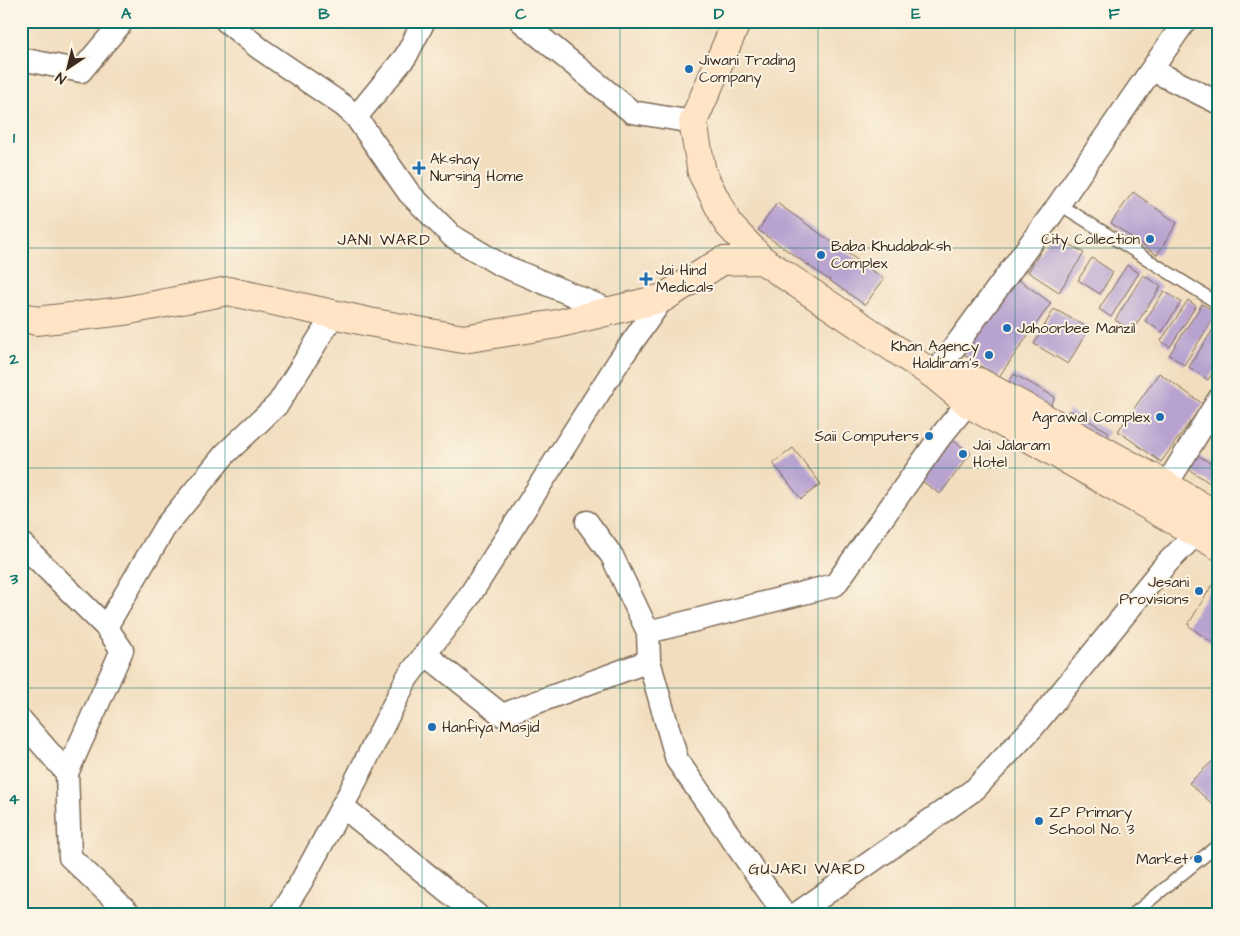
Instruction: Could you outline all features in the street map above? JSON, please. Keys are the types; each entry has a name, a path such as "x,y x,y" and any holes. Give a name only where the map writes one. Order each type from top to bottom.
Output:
{"street":[{"path":"21,59 81,71 123,21"},
{"path":"226,21 258,48 344,106 356,117 409,193 452,236 499,264 611,311"},
{"path":"356,117 406,56 424,21"},
{"path":"521,21 632,112 693,122"},
{"path":"737,21 693,122 702,173 728,224 762,260 934,375 968,403 1159,496"},
{"path":"934,375 1059,204 1186,21"},
{"path":"1152,70 1219,103"},
{"path":"21,316 36,321 124,311 228,291 463,339 557,324 663,298 722,261 762,260"},
{"path":"280,915 301,882 342,806 407,678 468,598 619,361 663,298"},
{"path":"106,627 165,527 225,454 278,404 334,314"},
{"path":"795,915 975,789 1033,727 1164,566 1211,527 978,382 934,375"},
{"path":"1159,496 1219,399"},
{"path":"648,632 835,585 940,437 968,403"},
{"path":"587,522 612,556 648,632 649,661 677,760 784,915"},
{"path":"21,543 106,627 122,650 67,773 70,857 131,915"},
{"path":"425,654 502,714 649,661"},
{"path":"21,720 67,773"},
{"path":"342,806 477,915"}],"lane":[{"path":"1059,204 1219,304"},
{"path":"1132,915 1219,844"}],"building":[{"name":"City Collection","path":"1133,192 1177,223 1157,255 1111,223"},
{"name":"Baba Khudabaksh Complex","path":"777,203 884,279 865,305 758,230"},
{"path":"1052,233 1084,253 1059,292 1028,272"},
{"path":"1092,258 1113,272 1100,294 1078,280"},
{"path":"1127,265 1139,273 1111,317 1099,309"},
{"path":"1143,275 1161,286 1132,331 1115,320"},
{"name":"Jahoorbee Manzil","path":"1015,277 1051,303 998,378 962,353"},
{"path":"1164,291 1181,302 1162,332 1145,321"},
{"path":"1188,300 1196,306 1170,347 1161,341"},
{"path":"1202,304 1217,313 1184,365 1169,355"},
{"path":"1054,309 1089,328 1068,364 1034,344"},
{"path":"1219,320 1219,364 1208,380 1189,367"},
{"name":"Agrawal Complex","path":"1159,373 1203,404 1161,462 1118,431"},
{"path":"1014,374 1055,397 1047,413 1005,389"},
{"path":"1069,410 1109,432 1103,442 1064,420"},
{"path":"945,435 971,453 940,494 915,476"},
{"path":"793,448 821,484 801,499 773,463"},
{"path":"1194,453 1219,468 1219,489 1185,467"},
{"path":"1212,585 1219,589 1219,648 1188,625"},
{"path":"1219,755 1219,810 1189,783"}],"place":[{"name":"Jiwani Trading Company","path":"689,69"},
{"name":"Akshay Nursing Home","path":"419,168"},
{"name":"City Collection","path":"1150,239"},
{"name":"Baba Khudabaksh Complex","path":"821,255"},
{"name":"Jai Hind Medicals","path":"646,279"},
{"name":"Jahoorbee Manzil","path":"1007,328"},
{"name":"Khan Agency Haldiram's","path":"989,355"},
{"name":"Agrawal Complex","path":"1160,417"},
{"name":"Saii Computers","path":"929,436"},
{"name":"Jai Jalaram Hotel","path":"963,454"},
{"name":"Jesani Provisions","path":"1199,591"},
{"name":"Hanfiya Masjid","path":"432,727"},
{"name":"ZP Primary School No. 3","path":"1039,821"},
{"name":"Market","path":"1198,859"}],"district":[{"name":"JANI WARD","path":"384,240"},
{"name":"GUJARI WARD","path":"807,869"}]}
